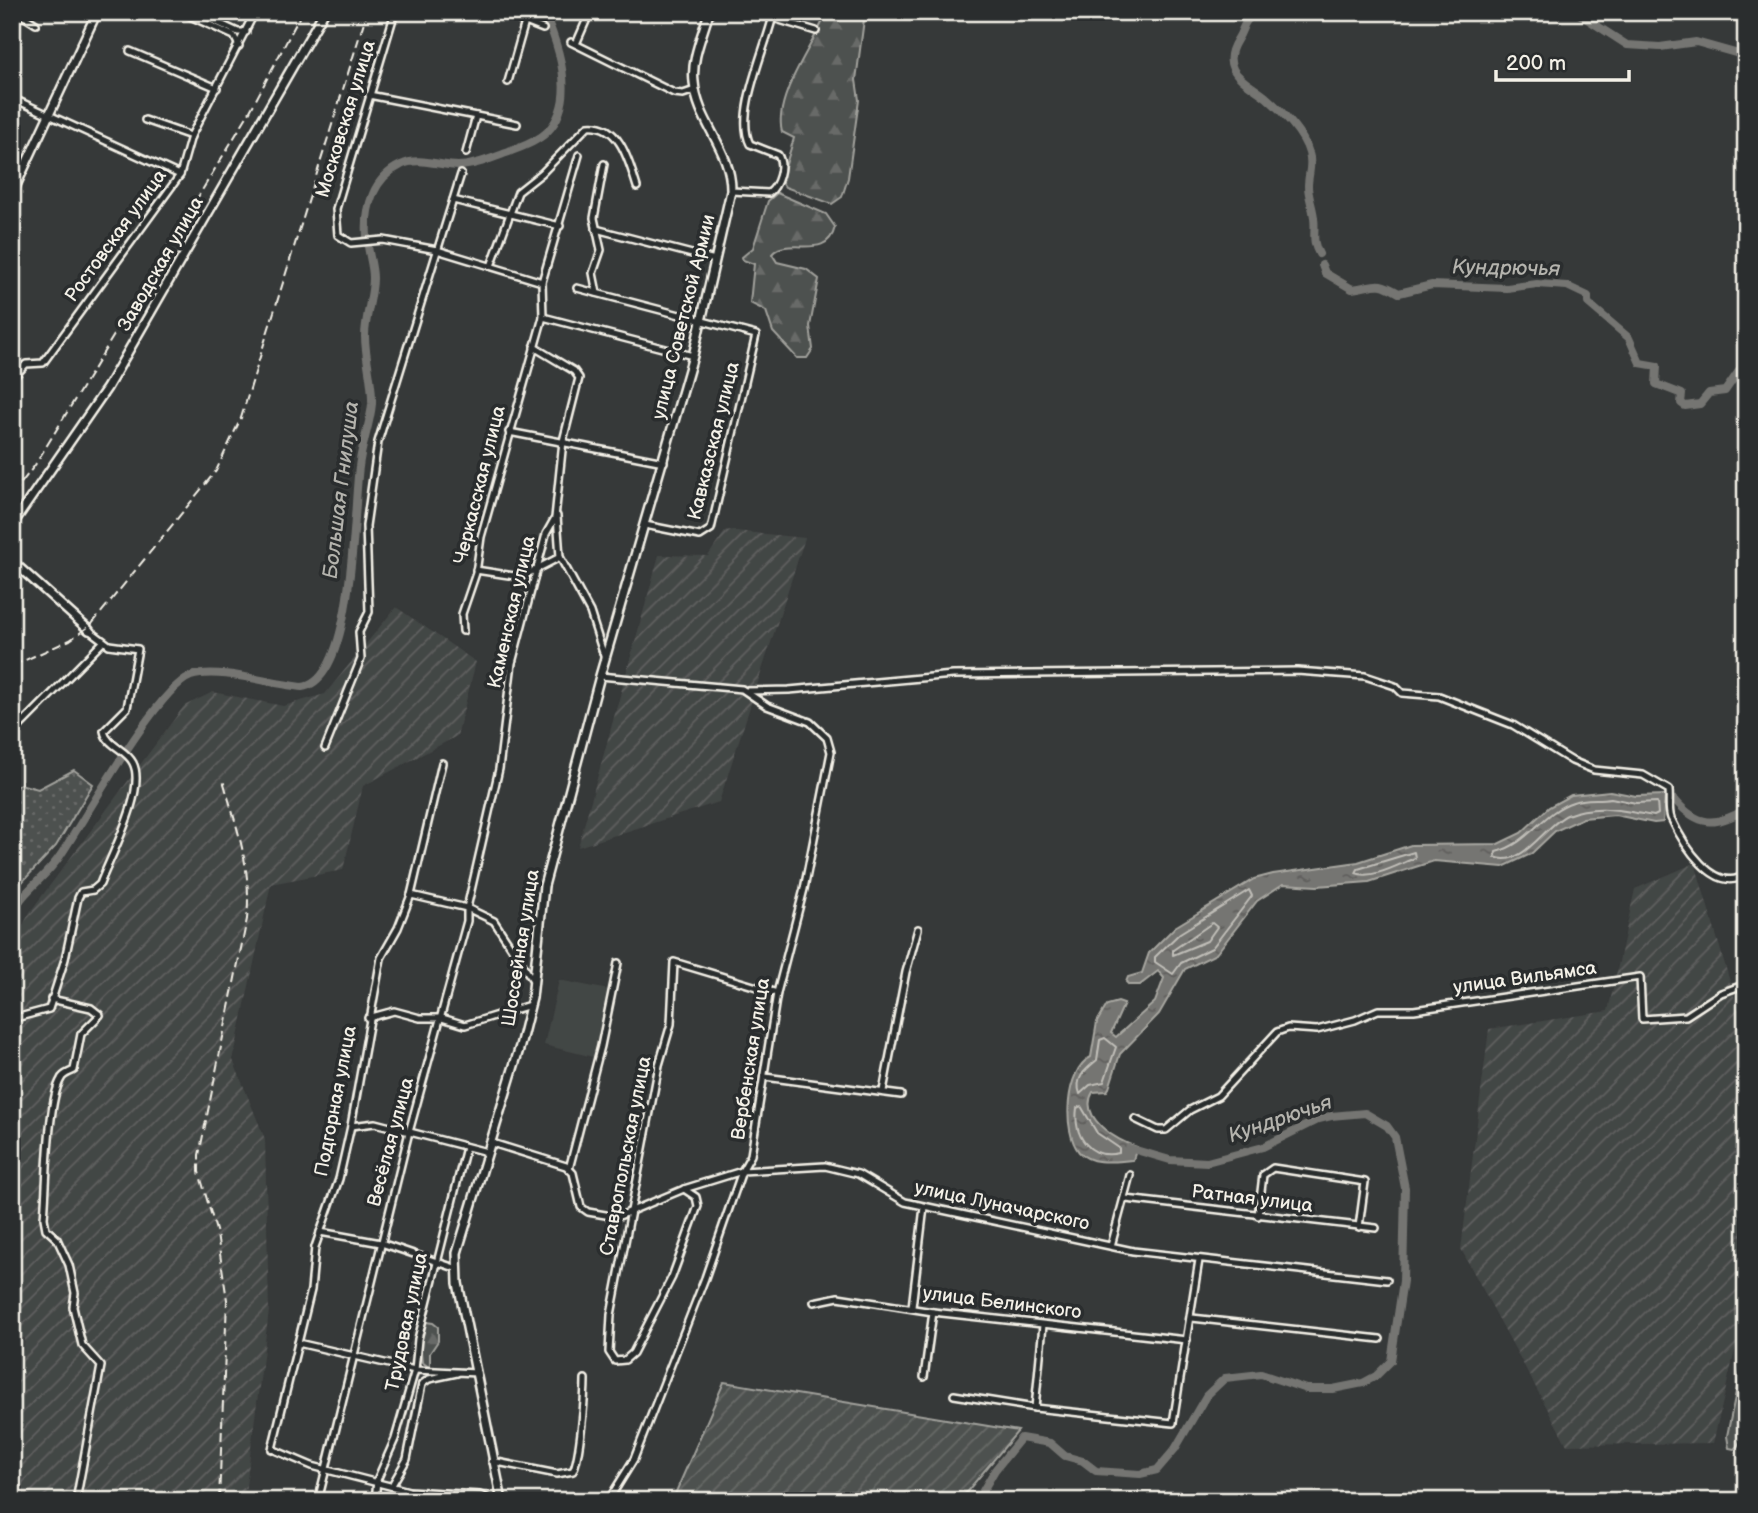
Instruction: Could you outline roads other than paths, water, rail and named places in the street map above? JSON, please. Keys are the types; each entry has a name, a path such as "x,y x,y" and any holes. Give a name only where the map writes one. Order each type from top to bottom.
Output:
{"main road":[{"path":"12,194 97,12"},
{"name":"Заводская улица","path":"12,525 107,388 324,12"},
{"name":"улица Советской Армии","path":"613,630 693,356 731,191 730,167 695,90 696,58 709,12"},
{"path":"12,561 89,630"},
{"name":"Шоссейная улица","path":"502,1499 492,1461 457,1253 492,1143 530,1005 544,886 613,630"}],"street":[{"path":"17,12 36,24"},
{"path":"181,12 234,36 239,46"},
{"path":"195,12 237,32 246,32"},
{"name":"Ростовская улица","path":"12,379 26,364 43,362 180,174 191,136 255,12"},
{"name":"Московская улица","path":"395,12 336,209 338,235 352,243 383,240 437,250"},
{"path":"500,12 543,29"},
{"path":"590,12 574,43 667,90 680,94 695,90"},
{"path":"753,12 774,15 816,31"},
{"path":"731,191 768,193 774,189 781,167 778,155 750,144 745,127 748,103 774,15"},
{"path":"508,82 525,22"},
{"path":"130,51 217,88"},
{"path":"369,95 517,124"},
{"path":"12,98 180,174"},
{"path":"466,153 476,116"},
{"path":"145,120 191,136"},
{"path":"491,266 523,185 542,173 587,126 597,125 616,137 636,187"},
{"name":"Черкасская улица","path":"463,631 462,614 476,570 481,537 543,317 542,282 579,155"},
{"path":"597,293 593,273 601,250 595,208 604,164"},
{"path":"325,748 361,659 359,632 369,612 366,526 378,442 461,174"},
{"path":"453,200 560,226"},
{"path":"596,229 715,260"},
{"path":"437,250 542,282"},
{"path":"577,288 702,319"},
{"path":"543,317 693,356"},
{"name":"Кавказская улица","path":"645,525 700,536 711,528 756,335 702,319"},
{"name":"Каменская улица","path":"494,792 512,663 556,509 563,441 578,384 578,374 534,347"},
{"path":"509,432 664,462"},
{"path":"556,509 560,557 590,612 605,659"},
{"path":"476,570 521,577 545,562 560,557"},
{"path":"12,1019 47,1011 65,959 79,894 100,884 131,807 136,774 128,757 106,738 104,731 127,708 138,649 103,642 89,630"},
{"path":"12,734 103,642"},
{"path":"600,676 730,685 746,691 994,674 1297,671 1365,676 1395,687 1402,693 1439,696 1513,724 1572,761 1594,770 1638,774 1666,788 1670,796 1670,814 1697,858 1724,880 1732,881 1746,874"},
{"name":"Вербенская улица","path":"608,1501 634,1459 751,1155 777,993 804,889 829,767 830,744 819,729 804,719 767,706 746,691"},
{"name":"Подгорная улица","path":"326,1470 272,1449 311,1290 313,1260 320,1231 339,1179 351,1126 368,1018 381,958 398,928 411,894 442,763"},
{"name":"Весёлая улица","path":"318,1501 409,1132 467,922 467,908 494,792"},
{"path":"411,894 467,908 499,926 534,982"},
{"path":"883,1091 906,972 918,929"},
{"path":"492,1143 569,1169 601,1046 618,962"},
{"name":"Ставропольская улица","path":"684,1189 698,1202 695,1218 654,1314 633,1353 622,1361 610,1356 611,1315 659,1065 671,1024 674,962 777,993"},
{"name":"улица Вильямса","path":"1135,1118 1157,1130 1166,1130 1190,1110 1218,1096 1277,1032 1288,1028 1317,1030 1355,1020 1378,1010 1414,1010 1640,977 1642,1019 1686,1016 1721,993 1746,984"},
{"path":"51,999 95,1009 100,1015 82,1034 74,1070 63,1076 59,1083 50,1133 44,1218 46,1229 57,1239 69,1265 75,1293 73,1307 82,1345 101,1366 76,1501"},
{"path":"368,1018 394,1011 420,1018 442,1018 464,1026 530,1005"},
{"path":"765,1077 901,1095"},
{"path":"351,1126 376,1123 487,1152"},
{"name":"Трудовая улица","path":"375,1501 377,1480 395,1439 415,1370 418,1339 466,1147"},
{"name":"улица Луначарского","path":"569,1169 583,1210 611,1217 684,1189 743,1171 804,1166 835,1167 868,1179 905,1202 1111,1246 1199,1260 1387,1280"},
{"path":"1258,1216 1263,1174 1273,1168 1366,1182 1359,1227"},
{"path":"1111,1246 1126,1199 1130,1175"},
{"name":"Ратная улица","path":"1126,1199 1376,1228"},
{"path":"912,1307 924,1207"},
{"path":"320,1231 381,1244 458,1269"},
{"path":"954,1395 1035,1408 1173,1423 1192,1318 1199,1260"},
{"name":"улица Белинского","path":"814,1302 838,1297 933,1312 1186,1340"},
{"path":"924,1377 933,1312"},
{"path":"1192,1318 1380,1339"},
{"path":"1035,1408 1043,1325"},
{"path":"298,1343 415,1370 477,1373"},
{"path":"392,1485 408,1459 422,1384 457,1373"},
{"path":"492,1461 557,1474 573,1471 579,1455 585,1379"},
{"path":"326,1470 377,1480 417,1492 480,1495 492,1500 502,1499"}],"water":[{"path":"1610,791 1636,796 1665,795 1663,822 1654,823 1615,815 1583,818 1555,831 1531,854 1503,867 1434,861 1369,882 1317,886 1283,884 1257,901 1216,954 1185,969 1159,1014 1120,1054 1107,1091 1093,1092 1090,1101 1095,1119 1110,1134 1137,1147 1133,1160 1097,1161 1079,1152 1070,1130 1068,1116 1071,1087 1082,1064 1091,1057 1097,1022 1107,1005 1118,1002 1124,1004 1111,1033 1116,1037 1155,1002 1164,978 1158,971 1140,985 1129,985 1126,982 1128,977 1142,973 1149,953 1175,927 1254,879 1358,862 1411,845 1498,844 1521,833 1549,807 1571,795"}],"waterway":[{"name":"Большая Гнилуша","path":"12,913 60,856 141,729 177,686 191,676 216,674 302,687 319,678 332,656 342,626 348,590 359,467 372,404 365,336 373,278 367,236 369,204 384,178 408,162 471,165 524,146 547,132 562,105 564,89 560,57 544,12"},
{"name":"Кундрючья","path":"1259,12 1245,24 1232,51 1231,60 1237,75 1279,109 1306,146 1311,162 1308,190 1314,218 1315,244 1319,254"},
{"name":"Кундрючья","path":"1576,12 1627,45 1660,47 1696,42 1746,56"},
{"name":"Кундрючья","path":"1322,265 1325,273 1352,289 1380,285 1399,293 1432,285 1507,288 1537,284 1567,286 1588,296 1588,303 1629,338 1640,363 1657,366 1656,384 1682,394 1681,403 1685,406 1700,404 1709,393 1725,391 1741,368 1746,367"},
{"name":"Кундрючья","path":"1675,800 1692,815 1708,821 1725,819 1746,809"},
{"name":"Кундрючья","path":"977,1501 995,1470 1021,1438 1050,1443 1065,1456 1083,1461 1096,1471 1140,1474 1157,1470 1175,1449 1206,1396 1225,1378 1261,1374 1306,1389 1333,1389 1363,1383 1376,1376 1391,1361 1403,1281 1405,1188 1395,1137 1387,1126 1365,1113 1331,1116 1319,1119 1263,1147 1207,1162 1170,1160 1129,1148"}],"railway":[{"path":"12,495 35,465 249,113 302,12"},
{"path":"12,666 70,640 91,625 216,471 241,418 367,12"},
{"path":"219,1501 227,1300 217,1234 199,1172 199,1155 247,919 248,900 242,848 223,780"}]}
